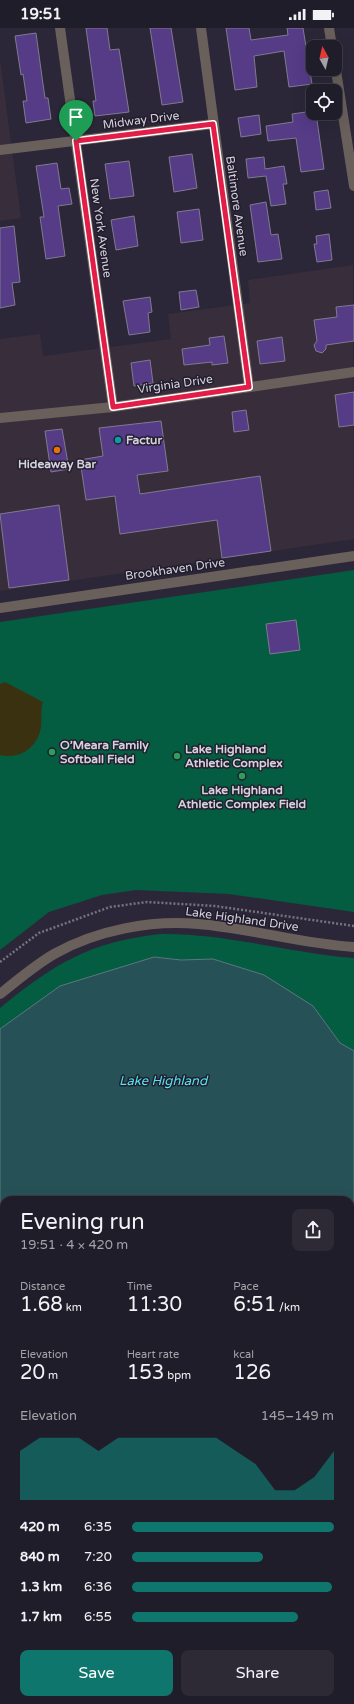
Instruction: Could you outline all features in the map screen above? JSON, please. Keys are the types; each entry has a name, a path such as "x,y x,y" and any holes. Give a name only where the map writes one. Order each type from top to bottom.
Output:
{"street":[{"name":"New York Avenue","path":"60,28 113,407"},
{"name":"Baltimore Avenue","path":"201,28 249,387"},
{"path":"329,28 331,40"},
{"path":"337,76 354,186"},
{"name":"Midway Drive","path":"0,150 213,124"},
{"name":"Virginia Drive","path":"0,418 113,407 354,372"},
{"name":"Brookhaven Drive","path":"0,608 354,556"},
{"name":"Lake Highland Drive","path":"0,994 36,965 56,953 99,936 144,925 197,924 316,943 354,947"}],"shaded area":[{"path":"0,60 21,218 0,221"},
{"path":"353,265 354,539 0,591 0,339 40,334 43,356 171,339 168,314 250,303 248,280"}],"green space":[{"name":"Lake Highland Athletic Complex","path":"354,570 354,912 229,894 136,890 102,895 49,912 0,950 0,622"},
{"path":"160,934 209,937 354,958 354,1051 340,1043 313,1006 213,959 181,960 154,957 7,1024 0,1029 0,1008 56,967 92,949 135,938"}],"sand":[{"path":"5,682 43,702 41,727 36,741 27,750 14,756 0,755 0,684"}],"water":[{"name":"Lake Highland","path":"154,957 181,960 213,959 264,975 313,1006 340,1043 354,1051 354,1196 0,1196 0,1029 60,986"}],"building":[{"path":"86,28 107,28 110,50 119,49 129,112 95,116 93,101 96,101"},
{"path":"150,28 171,28 183,102 162,105"},
{"path":"226,28 249,28 251,40 288,35 287,28 303,28 306,47 306,76 311,76 312,84 289,87 284,51 254,56 257,87 235,90"},
{"path":"36,33 45,98 48,98 51,119 26,123 23,101 27,101 15,36"},
{"path":"306,112 306,120 317,120 324,169 301,172 296,138 268,141 266,126 293,122 292,114"},
{"path":"259,115 261,134 241,137 238,118"},
{"path":"192,154 197,188 174,192 169,157"},
{"path":"264,157 265,169 284,166 287,184 283,184 286,204 271,206 266,176 248,178 246,159"},
{"path":"129,161 134,196 110,199 105,164"},
{"path":"57,163 61,189 69,188 72,204 58,206 65,256 46,259 40,217 44,217 36,166"},
{"path":"328,190 331,208 316,210 314,192"},
{"path":"266,202 271,235 278,234 282,259 258,262 250,205"},
{"path":"199,209 203,240 181,243 177,212"},
{"path":"134,216 138,246 116,250 111,220"},
{"path":"14,226 20,282 12,283 15,305 0,308 0,228"},
{"path":"329,234 332,260 317,262 314,244 317,244 316,236"},
{"path":"196,290 199,307 181,310 179,292"},
{"path":"150,297 152,312 148,313 150,332 129,335 123,301"},
{"path":"354,305 354,341 326,345 326,349 322,353 316,351 314,345 317,341 314,320 337,317 336,307"},
{"path":"224,336 228,363 212,365 212,362 184,365 182,349 210,345 209,338"},
{"path":"282,337 285,361 260,364 257,341"},
{"path":"150,360 153,383 134,386 131,363"},
{"path":"354,392 354,425 339,427 335,395"},
{"path":"246,410 249,430 234,432 232,412"},
{"path":"161,421 168,471 137,475 140,494 260,476 271,551 222,558 217,520 120,534 115,496 86,500 80,460 103,456 99,428"},
{"name":"Hideaway Bar","path":"62,429 69,469 51,472 45,431"},
{"path":"59,505 69,580 9,588 0,514"},
{"path":"296,620 300,650 270,654 266,624"}],"place":[{"name":"Factur","path":"118,440"},
{"name":"Hideaway Bar","path":"57,450"},
{"name":"O’Meara Family Softball Field","path":"52,752"},
{"name":"Lake Highland Athletic Complex","path":"177,756"},
{"name":"Lake Highland Athletic Complex Field","path":"242,776"}],"route":[{"path":"213,124 249,387 113,407 76,141 213,124"}]}
